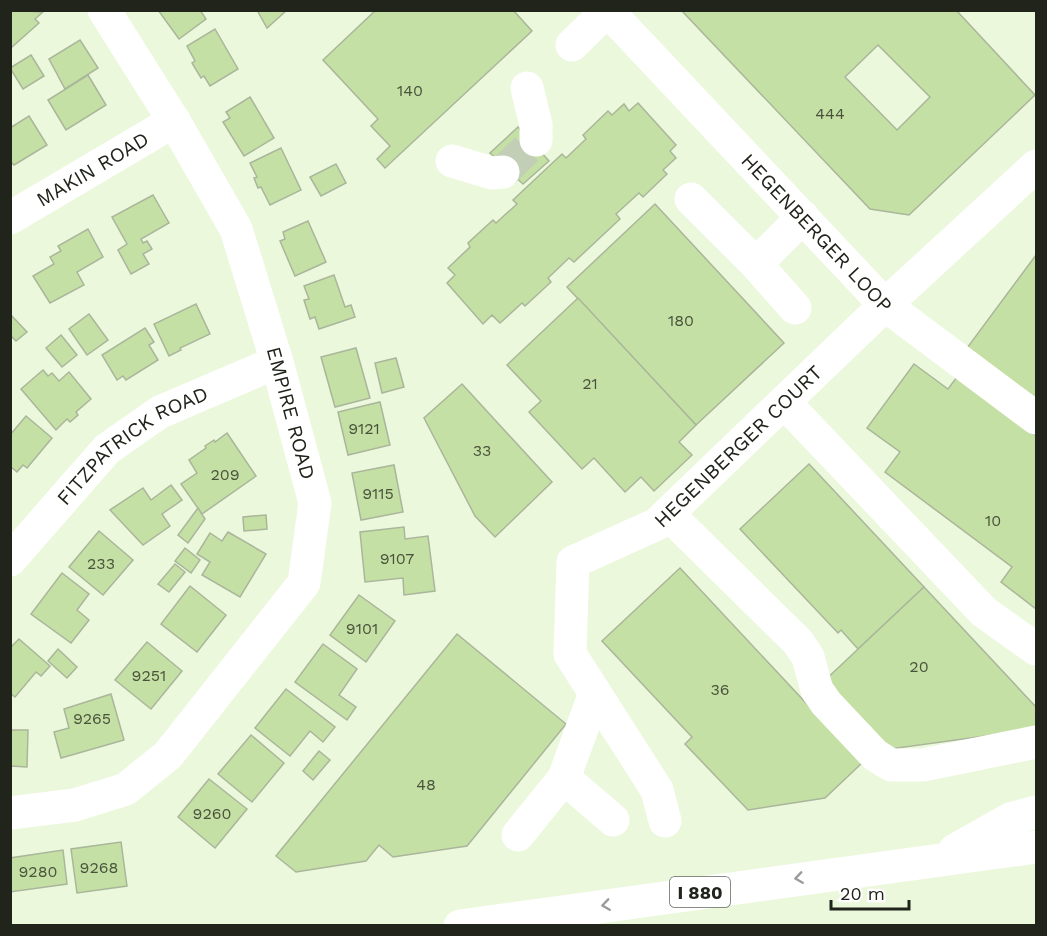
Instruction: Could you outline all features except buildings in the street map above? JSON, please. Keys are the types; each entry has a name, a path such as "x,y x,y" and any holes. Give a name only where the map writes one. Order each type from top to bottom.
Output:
{"main road":[{"name":"EMPIRE ROAD","path":"10,813 75,804 126,789 168,756 304,583 315,503 277,362 236,229 174,121 104,10"},
{"path":"572,45 607,11"},
{"name":"HEGENBERGER LOOP","path":"607,11 885,305 1036,166"},
{"path":"527,88 536,125 536,140"},
{"name":"MAKIN ROAD","path":"10,218 174,121"},
{"path":"452,161 492,173 503,172"},
{"path":"691,199 756,264 795,308"},
{"path":"756,264 803,218"},
{"path":"885,305 1036,418"},
{"name":"HEGENBERGER COURT","path":"595,693 570,654 573,562 657,524 885,305"},
{"name":"FITZPATRICK ROAD","path":"10,560 107,449 160,412 277,362"},
{"path":"785,403 984,612 1036,649"},
{"path":"668,514 798,642 808,657 817,690 826,703 875,755 891,765 923,765 1036,742"},
{"path":"518,835 564,778 595,693"},
{"path":"595,693 657,790 665,821"},
{"path":"564,778 614,820"},
{"path":"940,858 1010,819 1036,812"},
{"name":"I 880","path":"460,926 940,858 1036,847"}],"tunnel":[{"path":"503,172 536,140"}]}
